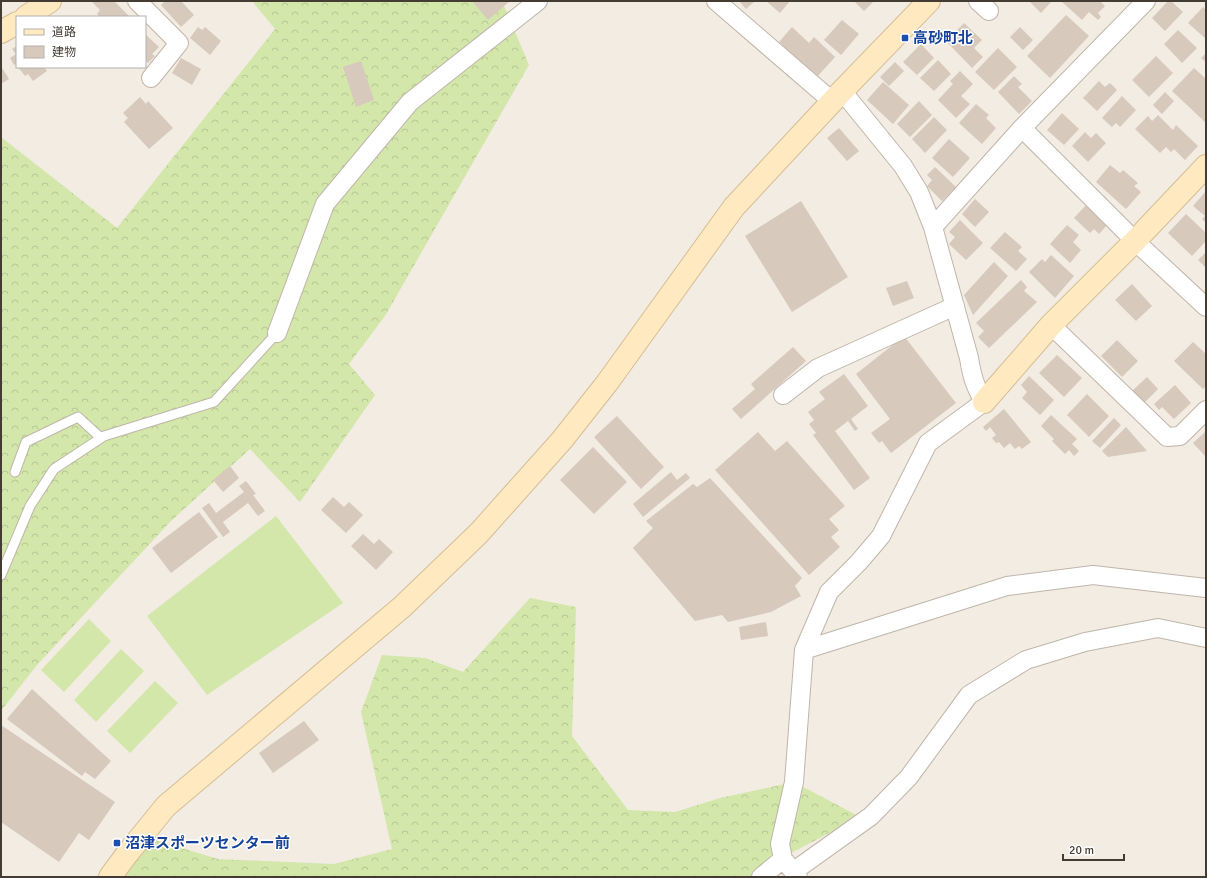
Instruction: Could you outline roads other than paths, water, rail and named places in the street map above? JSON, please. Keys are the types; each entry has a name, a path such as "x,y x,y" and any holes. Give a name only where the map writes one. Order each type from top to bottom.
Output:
{"street":[{"path":"28,16 50,1"},
{"path":"137,1 179,43 151,78"},
{"path":"277,333 325,204 410,102 538,1"},
{"path":"716,1 838,96 903,166 919,192 933,227 969,358 972,376 976,388 984,402"},
{"path":"115,875 127,854 166,806 402,607 479,533 562,440 598,394 734,207 929,1"},
{"path":"933,227 1022,128 1146,1"},
{"path":"1,32 16,24"},
{"path":"1022,128 1134,241 1206,307"},
{"path":"792,869 780,844 794,782 804,650 829,592 859,562 881,536 928,443 984,402 1051,325 1206,166"},
{"path":"783,395 818,368 955,306"},
{"path":"1051,325 1167,437 1180,436 1206,410"},
{"path":"804,650 1007,586 1093,575 1206,588"},
{"path":"761,877 792,869 871,816 909,777 969,695 1026,660 1085,642 1158,628 1206,638"}],"lane":[{"path":"1,574 30,506 54,469 104,436 214,402 277,333"},
{"path":"15,472 26,442 78,417 101,438"}],"place":[{"name":"高砂町北","path":"905,38"},
{"name":"沼津スポーツセンター前","path":"117,843"}]}
